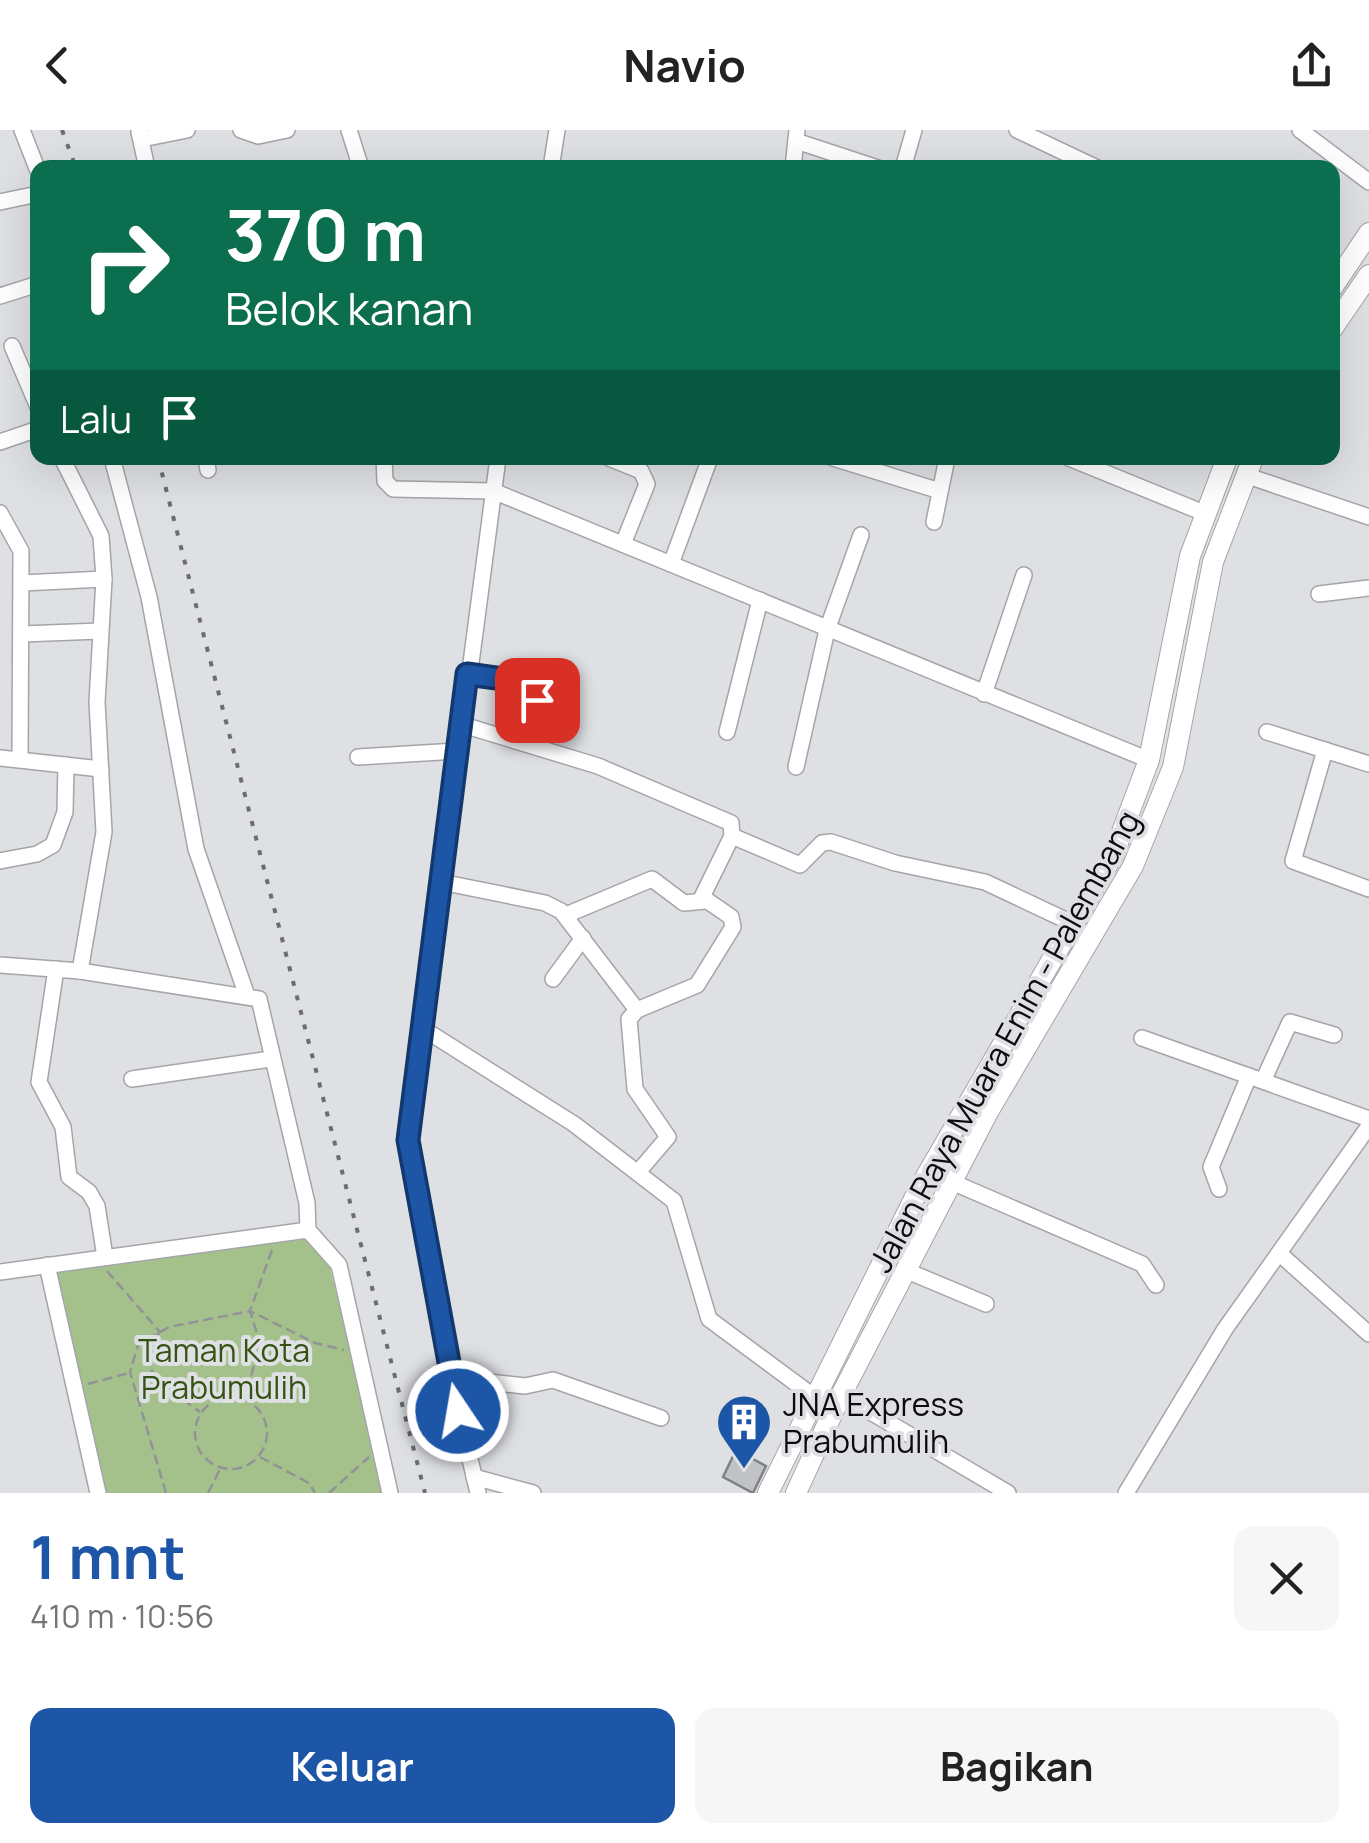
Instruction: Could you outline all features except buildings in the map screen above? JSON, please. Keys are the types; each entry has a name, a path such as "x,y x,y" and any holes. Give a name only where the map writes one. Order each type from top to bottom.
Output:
{"main road":[{"path":"1340,276 1369,232"},
{"path":"1340,322 1361,303 1369,275"},
{"name":"Jalan Raya Muara Enim - Palembang","path":"768,1493 842,1338 962,1108 1114,854 1149,760 1172,667 1190,556 1224,465"},
{"name":"Jalan Raya Muara Enim - Palembang","path":"796,1493 905,1270 988,1112 1102,923 1155,814 1172,767 1213,562 1249,466"},
{"path":"858,1308 881,1319"},
{"path":"842,1338 866,1348"}],"street":[{"path":"22,130 34,160"},
{"path":"145,160 140,134 187,130"},
{"path":"241,130 258,136 288,130"},
{"path":"349,130 358,160"},
{"path":"552,160 557,130"},
{"path":"905,160 914,130"},
{"path":"1017,130 1080,160"},
{"path":"1300,130 1340,160"},
{"path":"793,160 796,135 858,160"},
{"path":"1340,160 1369,182"},
{"path":"0,202 30,196"},
{"path":"0,296 30,287"},
{"path":"12,346 30,388"},
{"path":"0,442 30,432"},
{"path":"66,465 98,526 104,579 100,631 104,832 80,971"},
{"path":"114,465 149,596 196,848 246,994"},
{"path":"384,465 385,481 396,490 493,491 1149,760"},
{"path":"497,465 408,1140 451,1378 476,1485 533,1493"},
{"path":"622,544 648,484 641,470 627,465"},
{"path":"672,564 707,465"},
{"path":"856,465 940,491"},
{"path":"934,522 945,465"},
{"path":"1086,465 1204,513"},
{"path":"1249,466 1369,517"},
{"path":"0,513 21,551 20,759"},
{"path":"796,768 828,630 861,535"},
{"path":"984,694 1024,575"},
{"path":"22,582 104,579"},
{"path":"1318,594 1369,588"},
{"path":"727,732 760,600"},
{"path":"22,634 100,631"},
{"path":"467,674 528,684 537,700 554,714"},
{"path":"460,724 598,766 726,819 732,836 800,866 822,843 831,842 895,863 985,882 1074,924"},
{"path":"1267,732 1369,764"},
{"path":"1325,750 1293,861 1369,889"},
{"path":"358,756 457,751"},
{"path":"0,758 102,769"},
{"path":"0,861 36,854 53,845 65,812 66,765"},
{"path":"639,1171 668,1137 634,1082 629,1019 637,1010 690,990 702,980 734,922 705,901 702,892 732,836"},
{"path":"566,915 652,879 684,903 705,901"},
{"path":"441,882 545,903 566,915 637,1010"},
{"path":"553,978 583,938"},
{"path":"0,964 80,971 259,998 270,1059 307,1203 308,1230 339,1265 390,1493"},
{"path":"56,969 38,1082 62,1128 69,1177 89,1192 97,1206 100,1257"},
{"path":"1219,1189 1210,1167 1290,1022 1334,1035"},
{"path":"422,1028 473,1056 639,1171 679,1208 709,1320 813,1396"},
{"path":"1126,1493 1225,1329 1369,1122 1142,1038"},
{"path":"132,1079 270,1059"},
{"path":"952,1182 1142,1264 1151,1272 1156,1285"},
{"path":"0,1272 308,1230"},
{"path":"1280,1254 1369,1334"},
{"path":"47,1265 98,1493"},
{"path":"905,1270 986,1304"},
{"path":"451,1378 525,1386 553,1380 661,1418"},
{"path":"842,1396 1008,1493"}],"path":[{"path":"244,1399 260,1342 250,1311 278,1232"},
{"path":"100,1257 159,1331"},
{"path":"166,1493 130,1372 138,1346 159,1331 250,1311 315,1343 360,1353"},
{"path":"159,1331 149,1364 156,1380 201,1413"},
{"path":"74,1388 130,1372"},
{"path":"227,1396 244,1399 259,1409 266,1424 266,1441 258,1456 241,1468 221,1468 200,1452 195,1439 201,1413 227,1396"},
{"path":"329,1493 380,1447"},
{"path":"258,1456 309,1483 315,1493"},
{"path":"208,1493 221,1468"}],"green space":[{"name":"Taman Kota Prabumulih","path":"299,1232 319,1248 330,1268 386,1493 99,1493 51,1267"}],"railway":[{"path":"62,130 73,160"},
{"path":"160,465 425,1493"}],"place":[{"name":"JNA Express Prabumulih","path":"744,1471"}],"route":[{"path":"458,1411 410,1165 413,1088 467,674 525,682 534,690 537,700"}]}
